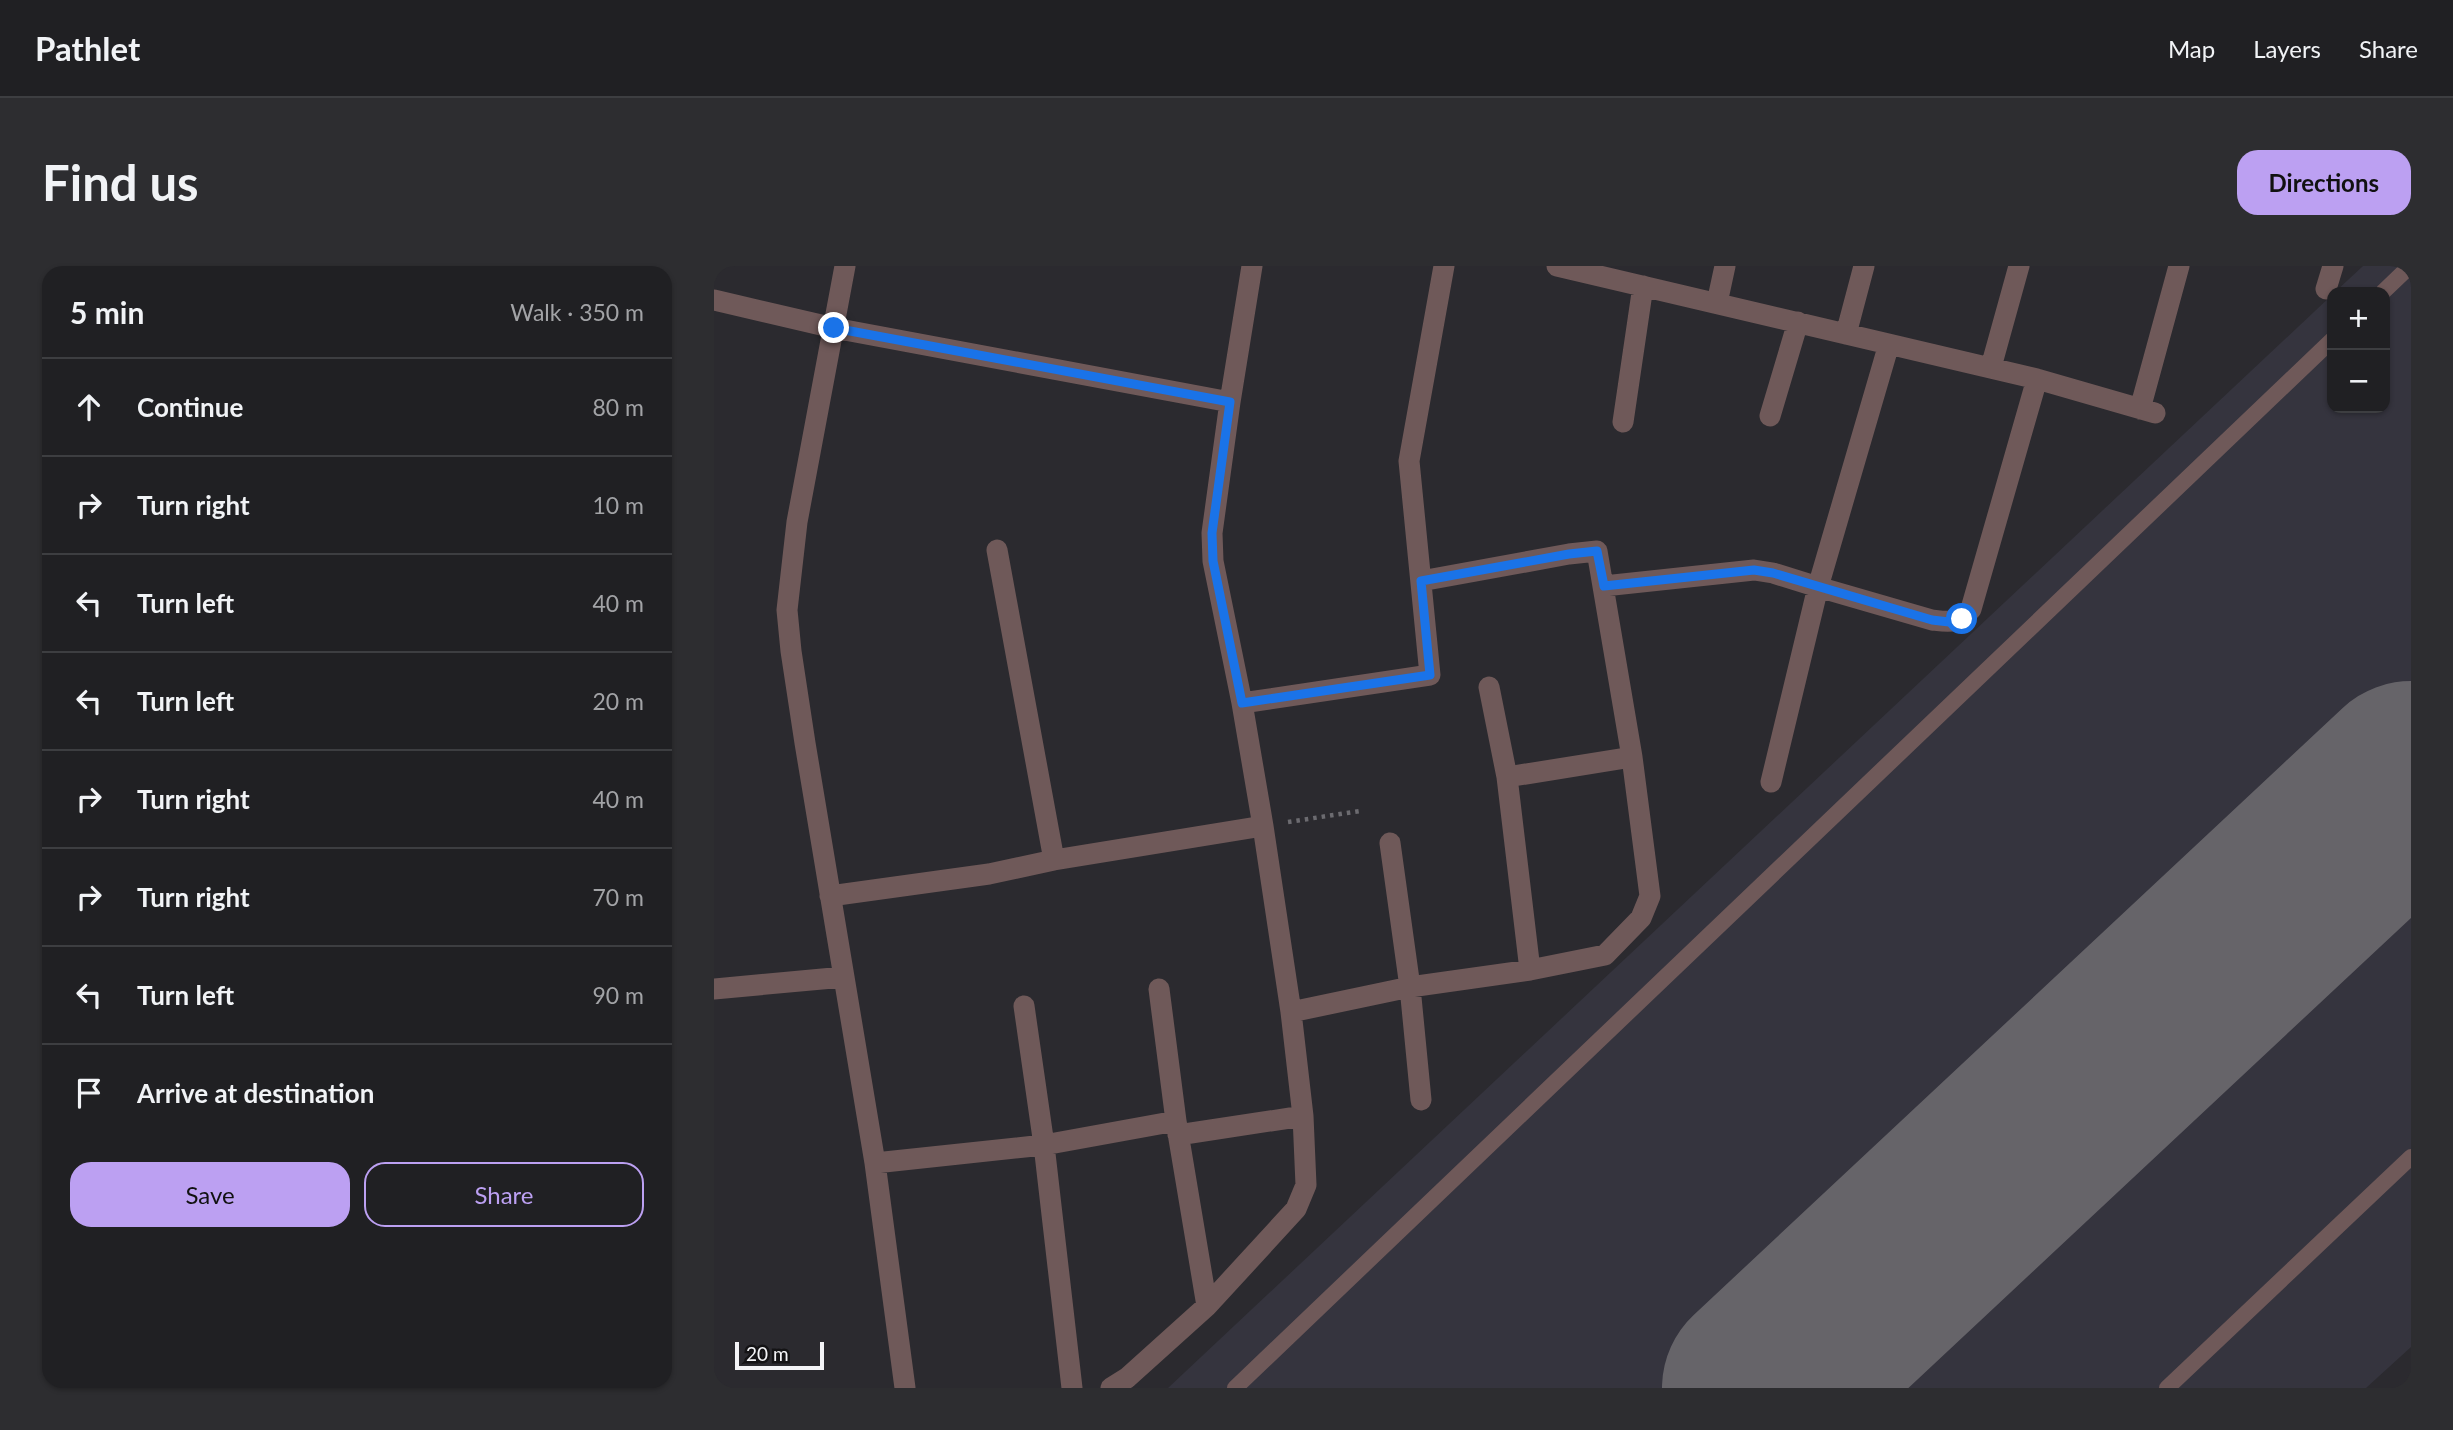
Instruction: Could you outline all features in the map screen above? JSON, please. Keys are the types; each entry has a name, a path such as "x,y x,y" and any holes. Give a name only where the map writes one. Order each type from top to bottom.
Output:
{"street":[{"path":"845,266 797,522 788,610 791,651 875,1163 905,1388"},
{"path":"1111,1388 1127,1378 1207,1306 1296,1209 1306,1185 1303,1116 1291,1012 1242,703 1213,561 1212,533 1252,266"},
{"path":"1242,703 1430,675 1409,461 1444,266"},
{"path":"1557,266 2037,379 2148,411 2179,266"},
{"path":"1717,303 1725,266"},
{"path":"1846,334 1864,266"},
{"path":"1991,368 2019,266"},
{"path":"2326,289 2333,266"},
{"path":"1623,422 1643,286"},
{"path":"714,300 834,328 1230,402"},
{"path":"1770,416 1798,322"},
{"path":"1771,782 1818,587 1889,344"},
{"path":"1604,586 1754,570 1773,573 1932,620 1949,622 1962,619 1970,609 1982,572 2037,379"},
{"path":"997,550 1054,860"},
{"path":"1291,1012 1410,988 1530,970 1605,955 1641,918 1647,908 1650,896 1632,757 1597,551 1421,581"},
{"path":"1489,687 1507,778 1530,970"},
{"path":"1507,778 1632,757"},
{"path":"830,896 989,874 1054,860 1263,826"},
{"path":"1390,843 1422,1100"},
{"path":"714,989 844,977"},
{"path":"1158,989 1177,1128 1207,1306"},
{"path":"1024,1006 1044,1145 1072,1388"},
{"path":"875,1163 1303,1116"}],"lane":[{"path":"2388,287 2410,266"},
{"path":"1235,1388 2327,345"},
{"path":"2167,1388 2411,1157"}],"path":[{"path":"1263,826 1360,811"}],"shaded area":[{"path":"2363,266 2411,266 2411,1347 2366,1388 1168,1388 2327,300 2327,413 2390,413 2390,287 2340,287"}],"runway":[{"path":"1762,1388 2411,781"}],"route":[{"path":"834,328 1230,402 1212,533 1213,561 1242,703 1430,675 1421,581 1569,554 1597,551 1604,586 1754,570 1773,573 1932,620 1949,622 1962,619"}]}
